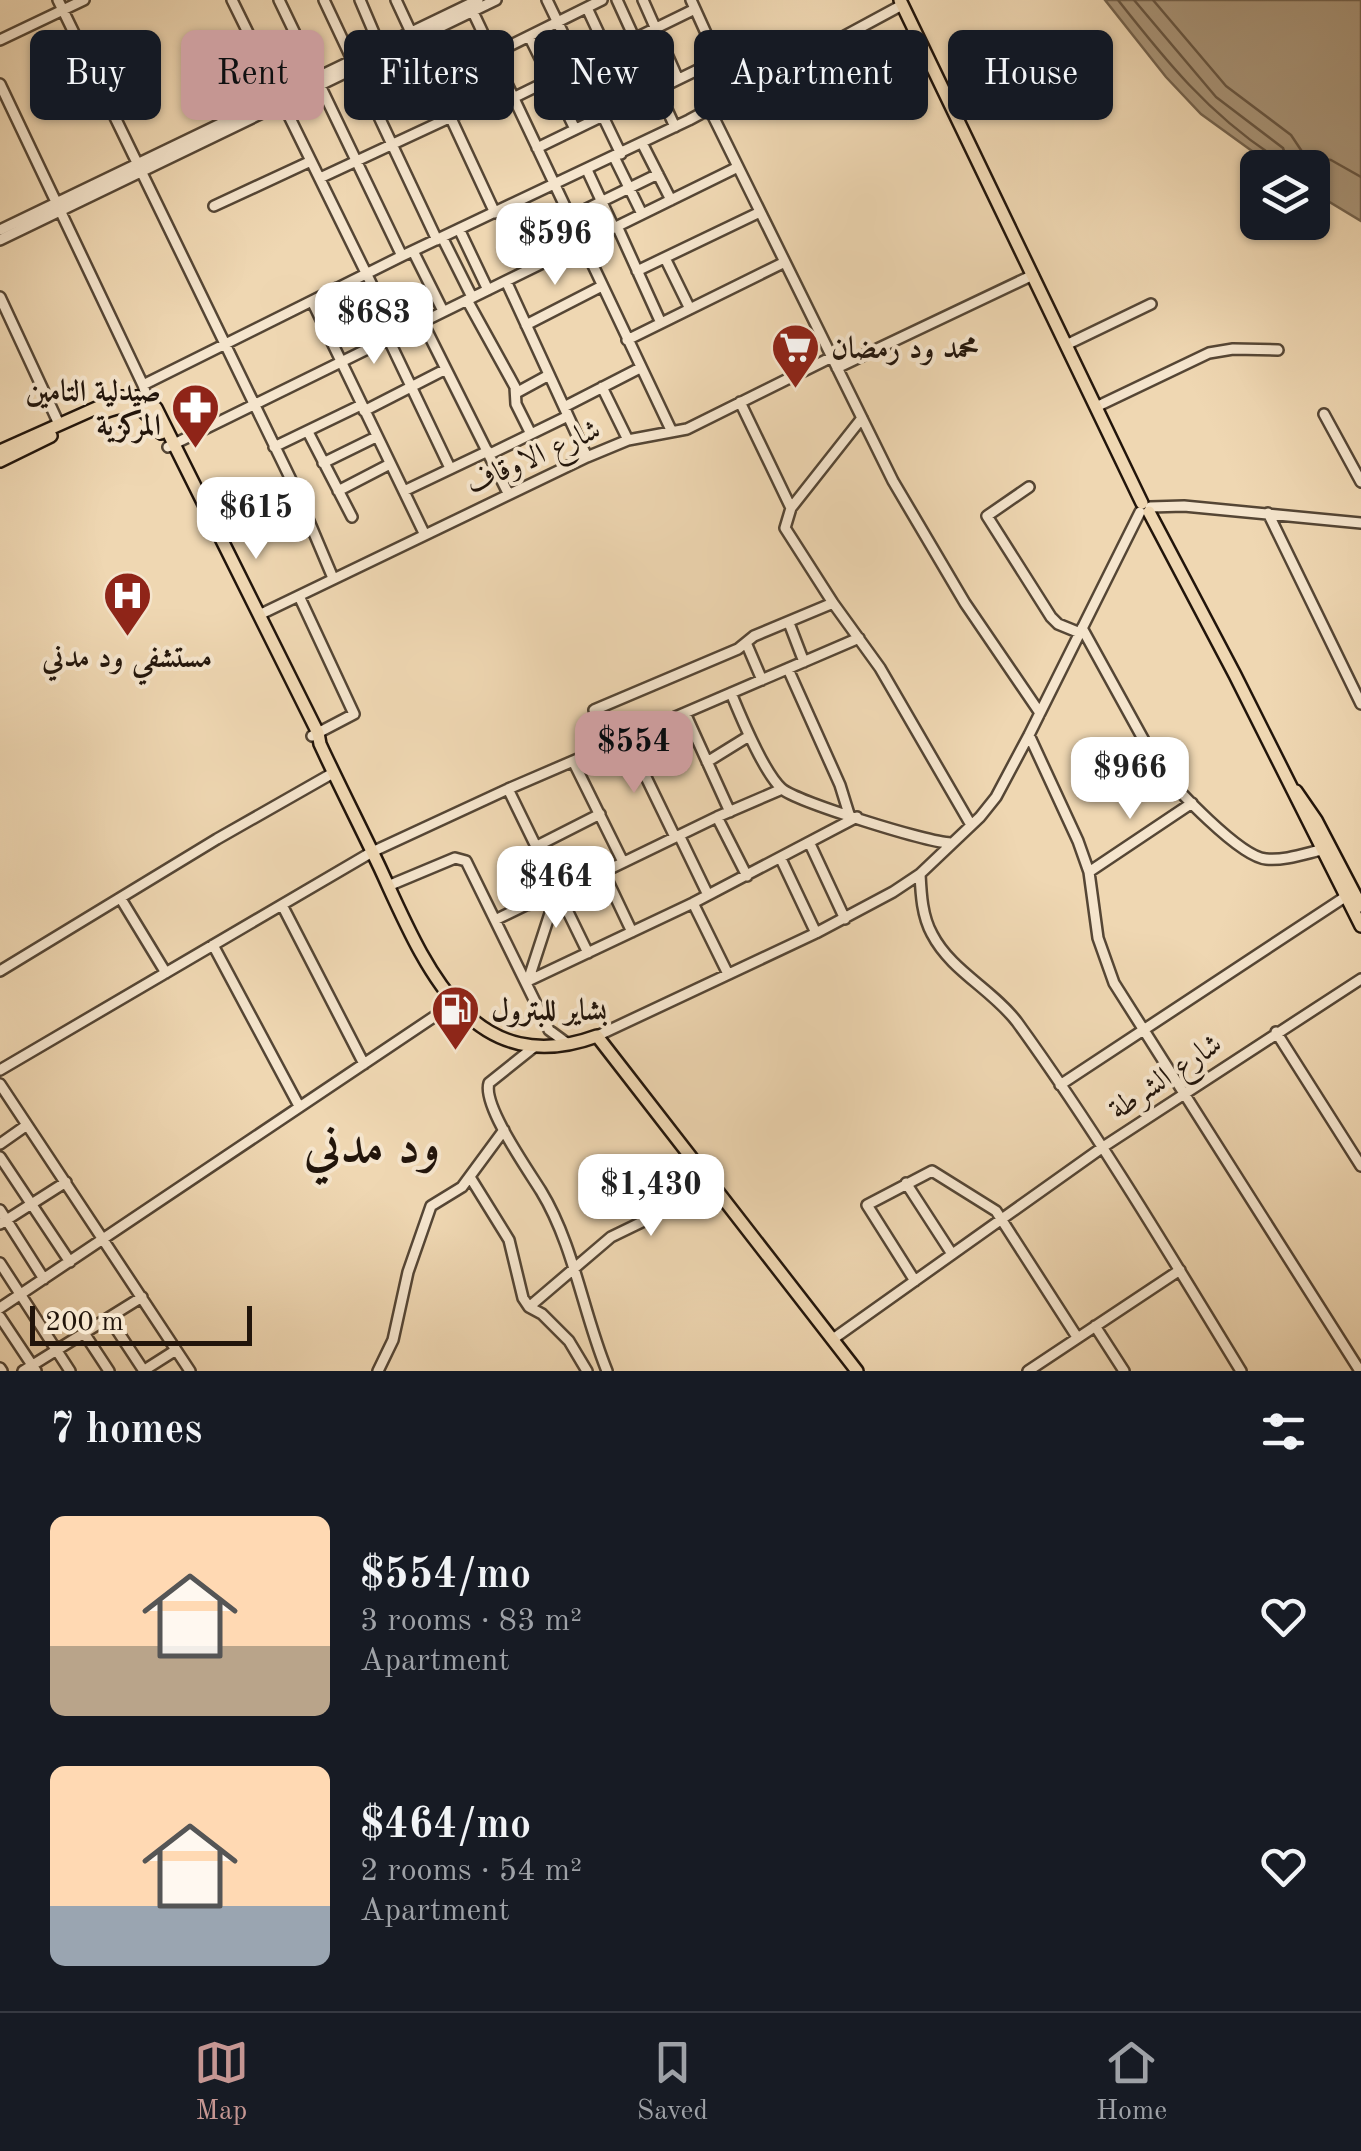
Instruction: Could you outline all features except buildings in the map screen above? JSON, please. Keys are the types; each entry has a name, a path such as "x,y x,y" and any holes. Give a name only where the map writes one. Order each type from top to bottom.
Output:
{"main road":[{"path":"901,2 1145,508 1361,926"},
{"path":"0,451 120,397 146,405 171,445 317,737"},
{"path":"0,461 116,407 146,405"},
{"path":"233,570 259,615 420,951 453,1004 486,1031 534,1047 597,1036 857,1371"},
{"path":"1293,788 1308,804 1361,906"}],"street":[{"path":"0,40 60,5 84,0"},
{"path":"232,0 247,30"},
{"path":"280,0 294,30"},
{"path":"324,0 344,41"},
{"path":"360,0 373,30"},
{"path":"396,0 411,30"},
{"path":"423,30 471,4 496,0"},
{"path":"547,0 562,30"},
{"path":"514,44 602,0"},
{"path":"617,0 630,30"},
{"path":"643,0 678,79"},
{"path":"851,30 901,2"},
{"path":"471,4 482,30"},
{"path":"60,5 318,538 333,578"},
{"path":"652,30 693,5 704,30"},
{"path":"587,8 597,30"},
{"path":"530,36 534,44"},
{"path":"674,81 694,71"},
{"path":"0,84 144,385 146,405"},
{"path":"324,94 402,256"},
{"path":"514,100 672,432"},
{"path":"144,385 402,256 694,118"},
{"path":"0,240 58,207 238,120"},
{"path":"291,120 366,274 411,388 450,468"},
{"path":"382,120 516,394 516,404 531,434"},
{"path":"320,178 446,120"},
{"path":"453,120 495,213"},
{"path":"570,120 575,130"},
{"path":"537,148 595,120"},
{"path":"605,120 642,214"},
{"path":"672,120 675,127"},
{"path":"715,120 922,534 1040,713"},
{"path":"642,144 671,200"},
{"path":"214,206 311,162"},
{"path":"171,445 738,166"},
{"path":"587,170 661,323"},
{"path":"536,234 658,174"},
{"path":"519,202 548,260"},
{"path":"0,230 58,207"},
{"path":"637,272 760,212"},
{"path":"460,229 488,290"},
{"path":"413,251 444,311"},
{"path":"664,258 690,309"},
{"path":"627,340 785,262"},
{"path":"837,368 1032,275"},
{"path":"506,281 587,456"},
{"path":"526,324 602,286"},
{"path":"338,288 368,348"},
{"path":"0,297 59,424"},
{"path":"312,301 424,533"},
{"path":"1066,345 1151,304"},
{"path":"422,321 508,493"},
{"path":"1096,407 1209,353 1278,350"},
{"name":"شارع الاوقاف","path":"259,615 587,456 628,440 687,429 832,356"},
{"path":"404,490 531,434 640,368"},
{"path":"274,448 446,369"},
{"path":"516,394 549,375"},
{"path":"602,388 628,440"},
{"path":"740,402 791,508"},
{"path":"1324,414 1361,482"},
{"path":"862,418 791,508 785,528 832,604 860,638 972,825"},
{"path":"308,432 352,517"},
{"path":"323,464 376,437"},
{"path":"338,490 390,464"},
{"path":"1028,488 987,516 1051,617 1058,624 1081,630 1158,766 1242,851 1253,857 1269,860 1321,850"},
{"path":"597,1036 845,918 920,874 972,825 996,797 1145,508 1171,506 1361,523"},
{"path":"1268,513 1361,704"},
{"path":"299,596 354,712 317,737"},
{"path":"610,745 594,710 832,604"},
{"path":"789,622 804,662"},
{"path":"0,1070 372,852 508,789 860,638"},
{"path":"746,644 762,680"},
{"path":"788,668 853,816"},
{"path":"731,693 749,736 782,789 933,842 951,843"},
{"path":"685,713 730,812"},
{"path":"1029,735 1089,872 1098,938 1114,983 1360,1371"},
{"path":"706,762 749,736"},
{"path":"627,738 708,896"},
{"path":"573,761 623,862"},
{"path":"0,972 333,773"},
{"path":"508,789 537,846 556,896 588,953"},
{"path":"495,920 556,896 782,789"},
{"path":"1089,872 1192,803"},
{"path":"537,846 600,814"},
{"path":"718,816 747,876"},
{"path":"528,982 781,859 853,816"},
{"path":"810,844 845,918"},
{"path":"388,886 461,857 528,982 549,1030 568,1044"},
{"path":"781,859 816,933"},
{"path":"603,872 632,932"},
{"path":"920,874 931,934 954,963 1004,1004 1104,1147 1241,1371"},
{"path":"528,982 556,896"},
{"path":"1060,1085 1345,897"},
{"path":"121,899 166,973"},
{"path":"693,903 728,974"},
{"path":"282,904 364,1064"},
{"path":"214,945 300,1106"},
{"name":"شارع الشرطة","path":"832,1339 1104,1147 1361,979"},
{"path":"0,1308 453,1004"},
{"path":"1276,1032 1361,1166"},
{"path":"534,1047 486,1087 504,1130 556,1218 602,1350 604,1370"},
{"path":"0,1084 190,1371"},
{"path":"0,1144 27,1124"},
{"path":"378,1371 393,1340 408,1272 431,1206 457,1191 504,1130"},
{"path":"0,1157 70,1262"},
{"path":"915,1281 867,1205 932,1171 994,1209 1077,1338"},
{"path":"529,1308 611,1237 646,1220 706,1176"},
{"path":"470,1177 509,1240 519,1289 529,1308 556,1327 579,1353 587,1371"},
{"path":"3,1222 66,1182"},
{"path":"906,1182 952,1254"},
{"path":"0,1210 3,1222 44,1279"},
{"path":"0,1263 70,1371"},
{"path":"1028,1371 1180,1270"},
{"path":"0,1317 30,1369 142,1297"},
{"path":"108,1318 144,1371 176,1350"},
{"path":"1095,1326 1124,1371"},
{"path":"84,1333 109,1371"}],"water":[{"path":"1105,0 1361,0 1361,221 1330,202 1330,150 1251,150 1201,114"}],"place":[{"name":"محمد ود رمضان","path":"796,390"},
{"name":"صيدلية التامين المركزية","path":"196,450"},
{"name":"مستشفي ود مدني","path":"127,638"},
{"name":"بشاير للبترول","path":"456,1052"}],"district":[{"name":"ود مدني","path":"372,1144"}]}
